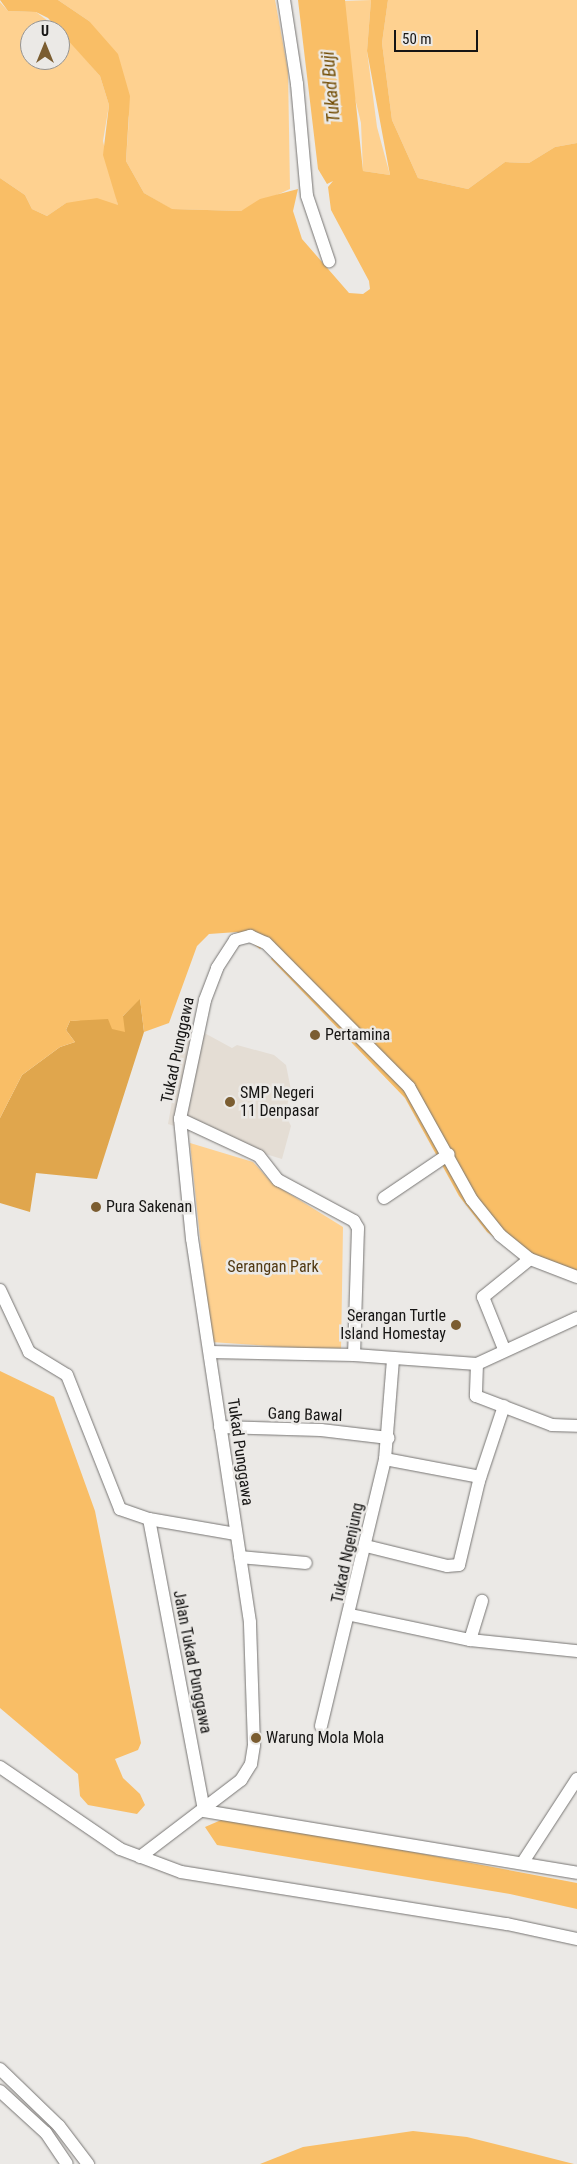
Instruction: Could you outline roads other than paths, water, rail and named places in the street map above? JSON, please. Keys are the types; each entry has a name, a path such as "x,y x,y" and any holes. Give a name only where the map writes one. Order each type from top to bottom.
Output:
{"street":[{"path":"284,0 298,84 307,196 329,261"},
{"name":"Tukad Punggawa","path":"140,1857 204,1811 247,1772 254,1750 250,1622 192,1239 180,1119 194,1041 217,968 235,940 250,936 266,943 409,1087 485,1219 530,1259 577,1277"},
{"path":"180,1119 259,1156 278,1180 354,1221 358,1228 354,1355"},
{"path":"384,1198 449,1154"},
{"path":"504,1349 483,1297 530,1259"},
{"path":"0,1290 29,1352 67,1375 115,1502 120,1509 149,1519 236,1534"},
{"path":"210,1352 354,1355 476,1364 504,1349 577,1318"},
{"name":"Tukad Ngenjung","path":"393,1359 389,1438 351,1615 470,1640 577,1651"},
{"path":"476,1364 474,1393 552,1425 577,1426"},
{"path":"366,1546 456,1568 480,1476 504,1406"},
{"name":"Gang Bawal","path":"220,1427 321,1430 389,1438"},
{"path":"385,1459 480,1476"},
{"name":"Jalan Tukad Punggawa","path":"149,1519 204,1811"},
{"path":"240,1557 306,1564"},
{"path":"470,1640 482,1601"},
{"path":"321,1726 351,1615"},
{"path":"0,1767 89,1830 140,1857 181,1872 507,1924 577,1939"},
{"path":"523,1862 577,1779"},
{"path":"204,1811 523,1862 577,1874"},
{"path":"0,2069 59,2126 88,2164"},
{"path":"0,2092 46,2133 67,2164"}],"water":[{"name":"Tukad Buji","path":"0,0 58,0 89,21 118,54 130,96 126,161 144,193 172,209 241,211 260,199 298,189 293,211 302,239 349,293 363,294 370,289 369,281 331,210 328,187 333,181 327,184 318,169 298,0 345,0 363,171 390,175 367,51 371,0 388,0 382,43 392,120 418,178 468,189 505,162 529,163 555,147 577,143 577,1274 522,1258 487,1232 459,1196 405,1098 271,959 274,955 265,945 260,949 237,932 209,934 197,946 169,1023 144,1032 140,999 123,1016 125,1032 112,1029 108,1019 70,1021 66,1030 75,1042 60,1047 22,1075 0,1118 0,178 25,195 32,209 47,216 66,203 97,198 118,205 103,155 109,105 100,76 70,43 70,20 50,20 36,12 8,11"},
{"path":"0,1371 54,1397 95,1511 141,1743 138,1750 115,1759 123,1778 140,1794 145,1805 137,1814 88,1805 80,1796 78,1774 0,1708"},
{"path":"228,1817 577,1883 577,1909 510,1894 217,1845 205,1827"},
{"path":"413,2131 467,2137 574,2164 260,2164 303,2147"}],"place":[{"name":"Pertamina","path":"315,1035"},
{"name":"SMP Negeri 11 Denpasar","path":"230,1102"},
{"name":"Pura Sakenan","path":"96,1207"},
{"name":"Serangan Turtle Island Homestay","path":"456,1325"},
{"name":"Warung Mola Mola","path":"256,1738"}],"park label":[{"name":"Serangan Park","path":"273,1267"}]}
